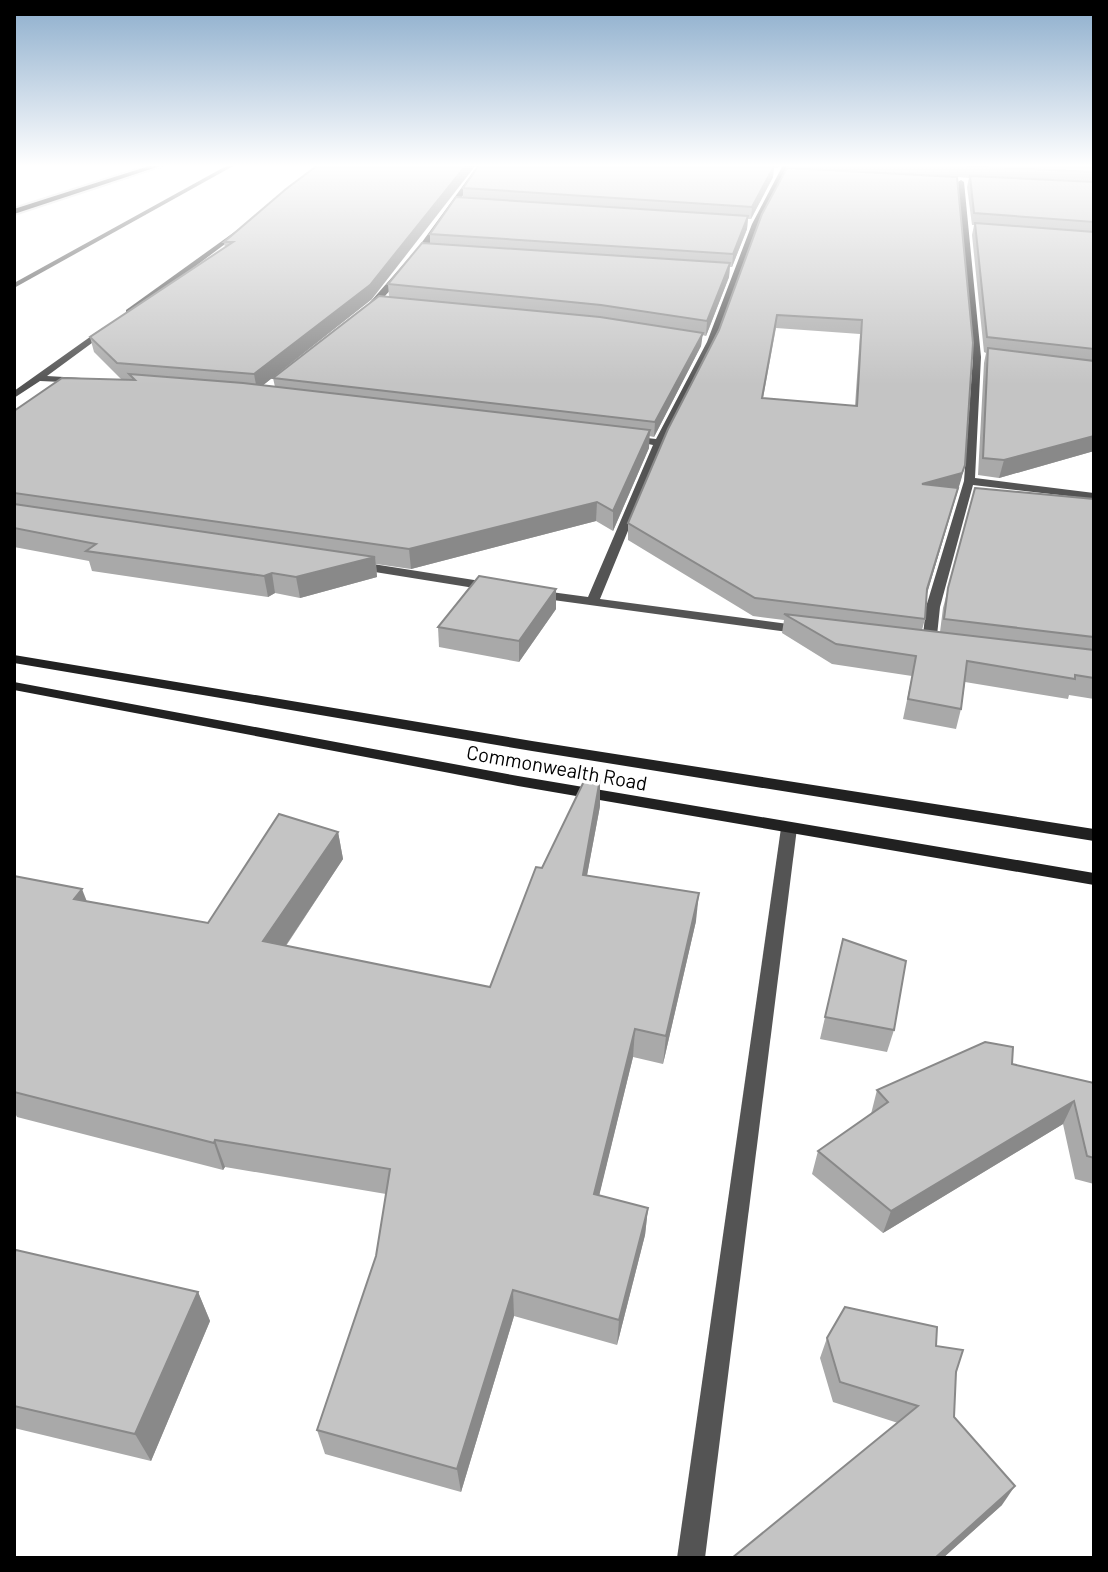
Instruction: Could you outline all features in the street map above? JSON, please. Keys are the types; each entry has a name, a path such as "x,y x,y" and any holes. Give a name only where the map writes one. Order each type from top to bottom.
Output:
{"main road":[{"name":"Commonwealth Road","path":"14,659 532,746 1094,835"},
{"name":"Commonwealth Road","path":"14,686 533,784 1094,879"}],"street":[{"path":"14,286 100,238"},
{"path":"14,395 229,238"},
{"path":"354,321 377,303 429,238"},
{"path":"592,603 659,443 711,342 749,238"},
{"path":"929,645 933,607 969,481 977,357 966,238"},
{"path":"420,251 436,252"},
{"path":"720,271 736,272"},
{"path":"377,303 389,304"},
{"path":"697,340 711,342"},
{"path":"977,357 992,359"},
{"path":"40,378 88,382"},
{"path":"612,437 659,443"},
{"path":"969,481 1094,496"},
{"path":"335,562 502,589"},
{"path":"517,591 822,632"},
{"path":"913,644 944,647"},
{"path":"691,1558 789,828"}],"building":[{"path":"228,238 407,238 370,285 254,374 117,363 90,337 233,242 224,242"},
{"path":"496,238 739,238 733,254"},
{"path":"753,238 963,238 973,343 965,465 962,473 922,484 958,488 927,589 925,619 755,598 628,523 668,429 719,330","holes":["777,315 862,320 857,406 762,398"]},
{"path":"977,238 1094,238 1094,349 987,337"},
{"path":"422,243 730,263 707,321 601,305 388,284"},
{"path":"379,296 600,317 703,333 655,422 273,378"},
{"path":"988,348 1094,361 1094,436 1004,460 983,458"},
{"path":"129,374 243,383 650,430 613,511 597,502 409,549 14,493 14,411 62,378 135,380"},
{"path":"975,488 1094,499 1094,637 944,619 948,588"},
{"path":"14,504 375,557 296,577 272,573 264,576 86,551 96,544 14,528"},
{"path":"479,576 556,589 519,641 438,627"},
{"path":"784,614 1094,650 1094,678 1075,675 1075,679 967,661 961,709 908,699 916,656 836,644"},
{"path":"587,775 600,779 583,875 699,893 666,1036 635,1029 594,1194 648,1208 619,1320 513,1290 457,1469 317,1430 376,1256 390,1169 215,1140 214,1143 14,1092 14,876 82,889 74,899 208,923 279,814 338,832 263,941 490,987 536,867 542,868"},
{"path":"843,939 906,961 894,1030 825,1017"},
{"path":"985,1042 1013,1047 1012,1064 1094,1083 1094,1158 1087,1156 1074,1101 891,1211 818,1151 888,1102 877,1090"},
{"path":"16,1250 198,1292 135,1434 14,1406"},
{"path":"845,1307 937,1327 936,1346 963,1350 956,1372 954,1417 1015,1486 935,1558 732,1558 918,1406 840,1382 827,1338"}]}
